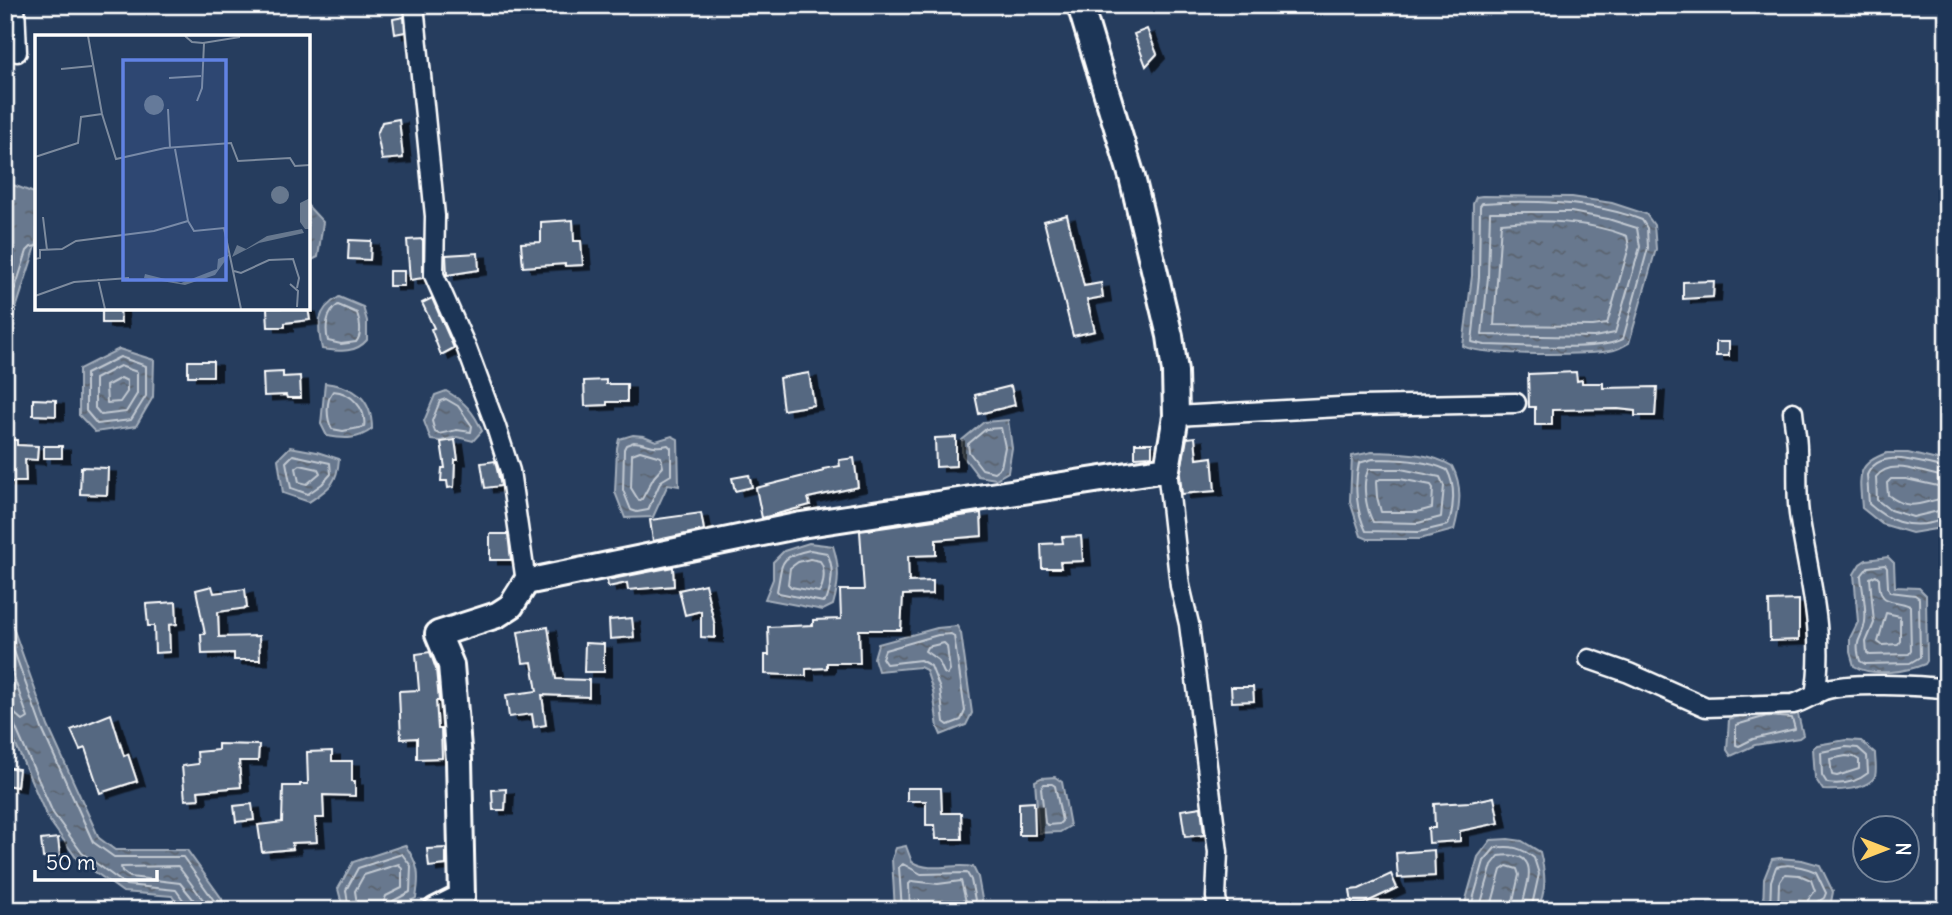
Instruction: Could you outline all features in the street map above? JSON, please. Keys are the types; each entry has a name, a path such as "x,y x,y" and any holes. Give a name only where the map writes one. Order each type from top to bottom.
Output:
{"street":[{"path":"15,5 17,52"},
{"path":"414,5 435,216 434,275 467,349 510,471 526,582 511,606 497,615 438,634 451,665 458,760 462,897 436,910"},
{"path":"1080,5 1132,177 1170,336 1175,372 1176,416 1167,469 1180,586 1189,624 1218,852 1218,910"},
{"path":"1176,416 1358,406 1516,403"},
{"path":"1793,412 1799,511 1820,639 1820,667 1815,695"},
{"path":"526,582 801,526 1167,469"},
{"path":"1589,659 1629,673 1706,707 1793,704 1803,702 1825,690 1853,687 1917,686 1947,689"}],"water":[{"path":"13,185 35,193 35,249 5,343 5,213"},
{"path":"1476,197 1572,197 1612,203 1646,214 1654,225 1656,249 1629,343 1602,352 1561,354 1491,352 1463,346 1472,276 1473,204"},
{"path":"310,208 323,222 318,257 310,261"},
{"path":"339,297 363,307 367,321 367,340 352,350 322,349 320,319 326,307"},
{"path":"119,349 154,360 153,397 136,426 95,432 79,415 79,369"},
{"path":"325,383 345,387 359,396 369,409 372,429 351,438 327,436 321,424"},
{"path":"446,391 468,408 479,424 482,431 473,441 457,437 431,440 424,421 435,395"},
{"path":"1008,420 1012,448 1008,472 996,479 978,476 962,455 962,440 984,422"},
{"path":"633,435 656,441 672,436 678,439 679,486 668,484 653,517 625,518 615,492 619,439"},
{"path":"290,447 339,459 331,485 309,502 283,493 278,459"},
{"path":"1372,452 1423,456 1452,466 1458,481 1459,497 1454,530 1420,539 1368,539 1361,536 1350,501 1352,456"},
{"path":"1887,453 1908,453 1946,462 1948,506 1941,528 1912,533 1882,524 1862,508 1861,474 1869,462"},
{"path":"809,543 833,546 838,576 833,605 823,610 765,599 773,579 773,562 784,551"},
{"path":"1888,557 1894,563 1895,587 1919,588 1926,595 1927,661 1917,667 1899,671 1870,671 1854,666 1850,652 1850,638 1858,622 1854,574 1866,560"},
{"path":"5,605 48,726 99,838 115,850 187,850 222,899 224,910 181,910 172,896 123,892 77,859 47,817 5,720"},
{"path":"957,626 961,633 972,713 966,725 941,735 926,670 920,667 878,671 874,658 878,644 937,628"},
{"path":"1766,709 1797,710 1803,735 1799,738 1755,745 1731,756 1727,750 1729,719"},
{"path":"1846,740 1861,741 1875,753 1875,776 1872,781 1859,787 1823,790 1815,778 1813,748"},
{"path":"1055,777 1062,782 1070,826 1060,832 1039,833 1035,781"},
{"path":"1491,840 1522,841 1540,852 1544,882 1536,910 1463,910 1478,857"},
{"path":"405,845 417,870 416,898 399,906 380,910 343,908 338,889 353,862"},
{"path":"906,846 912,862 919,865 973,867 978,877 984,910 895,910 892,859 896,848"},
{"path":"1772,859 1820,865 1833,892 1831,902 1821,908 1763,910 1764,879"}],"building":[{"path":"404,17 405,32 395,34 393,19"},
{"path":"1147,29 1157,54 1146,66 1134,34"},
{"path":"399,119 403,158 382,160 377,134 382,122"},
{"path":"1067,215 1084,286 1101,283 1103,297 1087,300 1095,331 1073,336 1044,221"},
{"path":"573,220 574,241 581,241 583,265 523,267 521,243 541,242 541,222"},
{"path":"423,239 423,278 410,280 407,240"},
{"path":"349,240 371,241 370,260 348,259"},
{"path":"478,253 479,270 447,275 446,255"},
{"path":"389,271 404,271 404,286 389,286"},
{"path":"1714,281 1713,297 1683,299 1683,282"},
{"path":"432,298 454,348 441,355 431,329 434,328 422,303"},
{"path":"102,310 120,310 121,323 102,323"},
{"path":"267,310 308,310 310,320 285,323 285,327 268,327"},
{"path":"1716,342 1729,342 1729,356 1716,356"},
{"path":"188,361 213,361 213,376 188,376"},
{"path":"283,372 283,377 300,376 301,398 287,398 286,395 264,396 263,373"},
{"path":"1576,372 1577,381 1603,383 1603,388 1657,387 1655,416 1635,416 1635,411 1618,409 1552,410 1552,425 1535,425 1535,407 1529,407 1528,374"},
{"path":"809,373 814,405 783,410 779,378"},
{"path":"606,380 606,384 627,384 627,402 585,406 584,381"},
{"path":"1011,386 1015,405 979,414 975,395"},
{"path":"33,399 56,400 56,416 33,415"},
{"path":"956,437 956,466 936,467 935,438"},
{"path":"1195,437 1197,459 1212,457 1215,491 1182,494 1180,475 1187,438"},
{"path":"5,440 17,440 17,445 38,446 37,460 25,459 26,482 5,482"},
{"path":"455,440 458,460 455,460 454,487 448,488 447,481 441,481 442,468 445,468 441,442"},
{"path":"1135,443 1152,443 1152,456 1135,457"},
{"path":"44,446 62,446 62,458 44,458"},
{"path":"854,458 858,487 808,498 810,505 762,518 756,488 824,471 823,469 840,466 839,460"},
{"path":"495,461 501,486 485,488 481,463"},
{"path":"81,467 108,468 107,495 80,494"},
{"path":"749,475 752,487 735,491 732,478"},
{"path":"701,513 704,530 653,541 650,520"},
{"path":"981,513 982,536 936,540 936,555 908,556 909,582 933,581 933,594 903,595 901,630 859,630 860,663 827,663 827,668 806,669 806,676 765,674 765,655 769,655 768,627 813,625 813,620 841,619 840,590 864,590 860,531"},
{"path":"490,534 508,534 511,560 490,560"},
{"path":"1081,536 1083,561 1060,562 1061,568 1042,568 1041,544 1063,543 1062,537"},
{"path":"673,567 674,586 628,590 627,583 608,587 607,580"},
{"path":"705,584 715,626 715,638 701,637 701,611 685,615 679,590"},
{"path":"212,586 214,593 245,589 247,608 218,612 219,637 259,636 260,660 234,660 234,653 202,654 201,634 205,634 196,590"},
{"path":"1799,600 1799,640 1770,641 1769,601"},
{"path":"176,602 177,624 169,625 170,652 155,653 154,626 148,626 146,604"},
{"path":"632,618 634,637 610,639 609,620"},
{"path":"548,627 556,679 589,680 589,697 542,695 546,725 534,727 532,714 509,717 506,695 537,691 532,662 523,663 518,632"},
{"path":"585,643 604,644 604,672 584,672"},
{"path":"430,652 436,669 439,701 436,701 442,758 417,759 417,738 401,739 399,691 419,690 416,654"},
{"path":"1231,687 1253,687 1254,701 1232,702"},
{"path":"111,714 124,756 128,754 137,781 100,793 85,748 80,750 71,730"},
{"path":"218,744 259,745 258,761 239,761 241,787 198,791 199,799 185,800 182,766 198,764 197,752 218,750"},
{"path":"332,751 332,761 352,761 355,796 323,795 324,818 315,818 317,842 292,843 293,849 262,852 258,825 282,822 283,786 308,784 307,752"},
{"path":"5,767 19,769 17,787 5,785"},
{"path":"907,788 941,788 942,813 961,813 962,839 936,839 935,825 926,825 926,801 907,801"},
{"path":"506,789 505,810 493,810 492,790"},
{"path":"1494,797 1499,823 1460,831 1460,841 1429,843 1428,828 1435,828 1434,804 1470,802"},
{"path":"1034,802 1035,835 1019,835 1019,803"},
{"path":"252,804 254,820 236,822 234,806"},
{"path":"1201,807 1204,835 1185,837 1181,810"},
{"path":"58,838 60,856 43,858 41,840"},
{"path":"446,848 446,865 429,867 427,849"},
{"path":"1434,850 1435,876 1398,878 1396,853"},
{"path":"1391,874 1397,888 1365,903 1352,904 1350,890 1359,889"}]}
